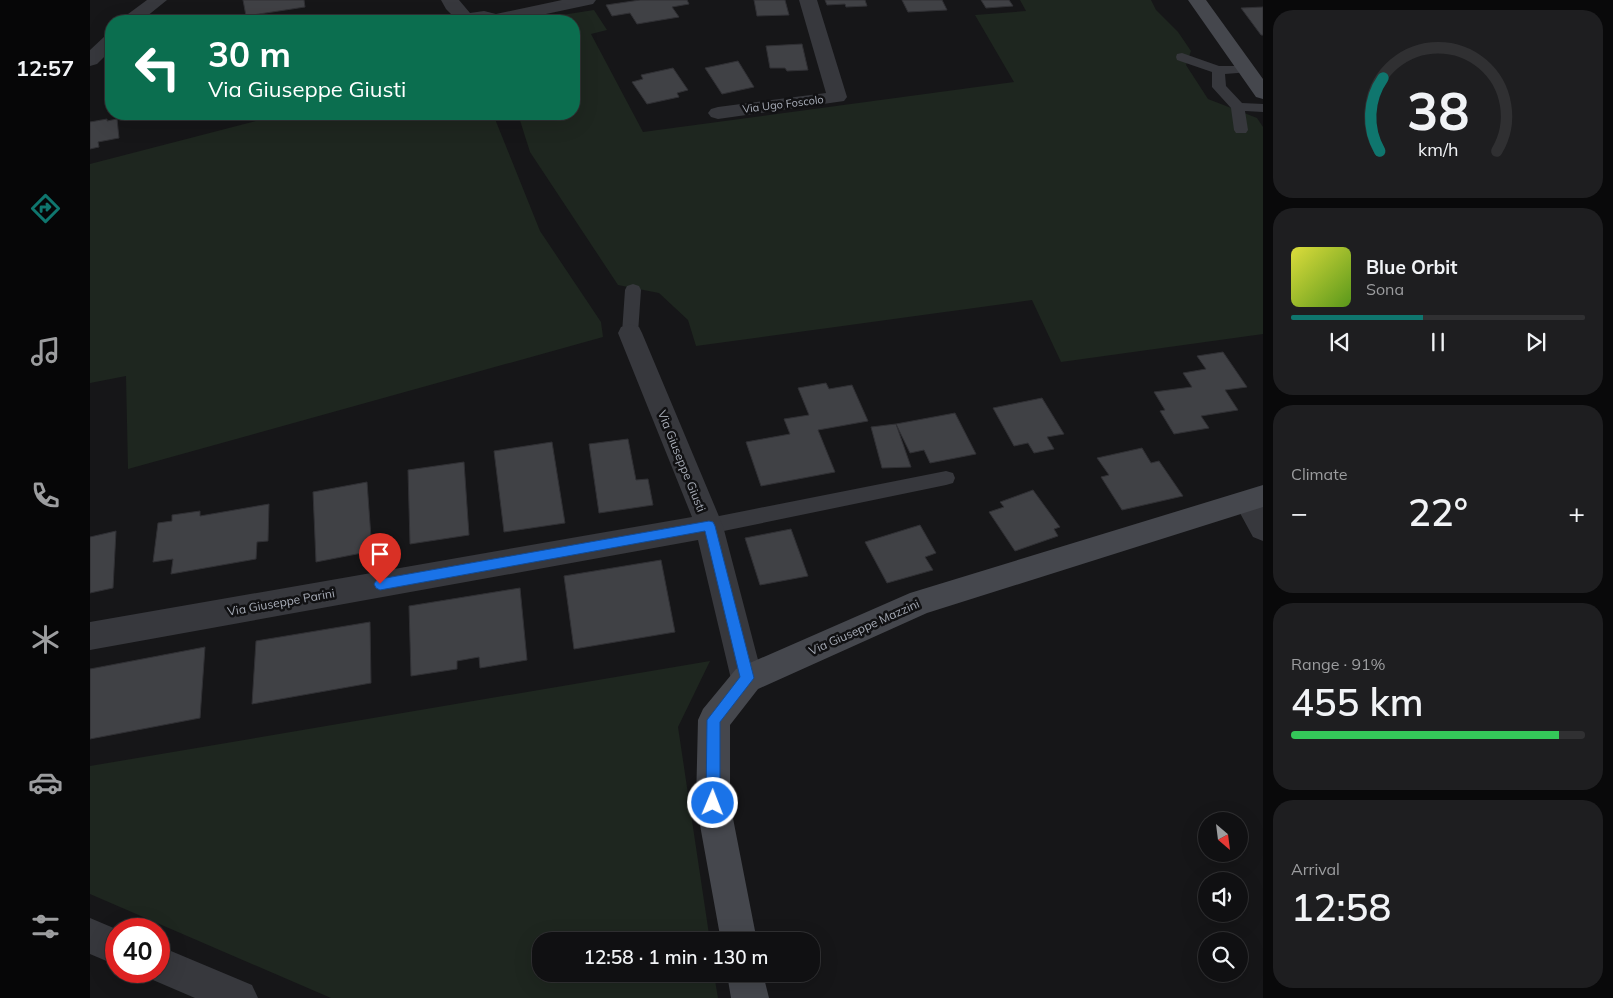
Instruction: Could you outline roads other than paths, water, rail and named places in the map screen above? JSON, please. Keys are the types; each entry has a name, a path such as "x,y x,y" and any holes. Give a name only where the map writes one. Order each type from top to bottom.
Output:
{"street":[{"path":"138,15 158,0"},
{"path":"450,0 461,15"},
{"path":"521,15 587,0"},
{"name":"Via Ugo Foscolo","path":"718,112 837,97 808,0"},
{"path":"1196,0 1263,93"},
{"path":"90,60 105,46"},
{"name":"Via Giuseppe Giusti","path":"630,333 709,526 747,678"},
{"name":"Via Giuseppe Mazzini","path":"737,932 713,803 714,720 747,678 920,602 1255,499 1263,529"},
{"name":"Via Giuseppe Parini","path":"90,636 709,526"},
{"path":"90,936 105,942"},
{"path":"170,969 239,998"},
{"path":"747,982 750,998"}],"lane":[{"path":"1182,57 1218,70 1245,69"},
{"path":"1218,70 1219,87 1238,107 1241,130"},
{"path":"1238,107 1263,108"},
{"path":"630,333 633,290"},
{"path":"709,526 946,478"}]}
